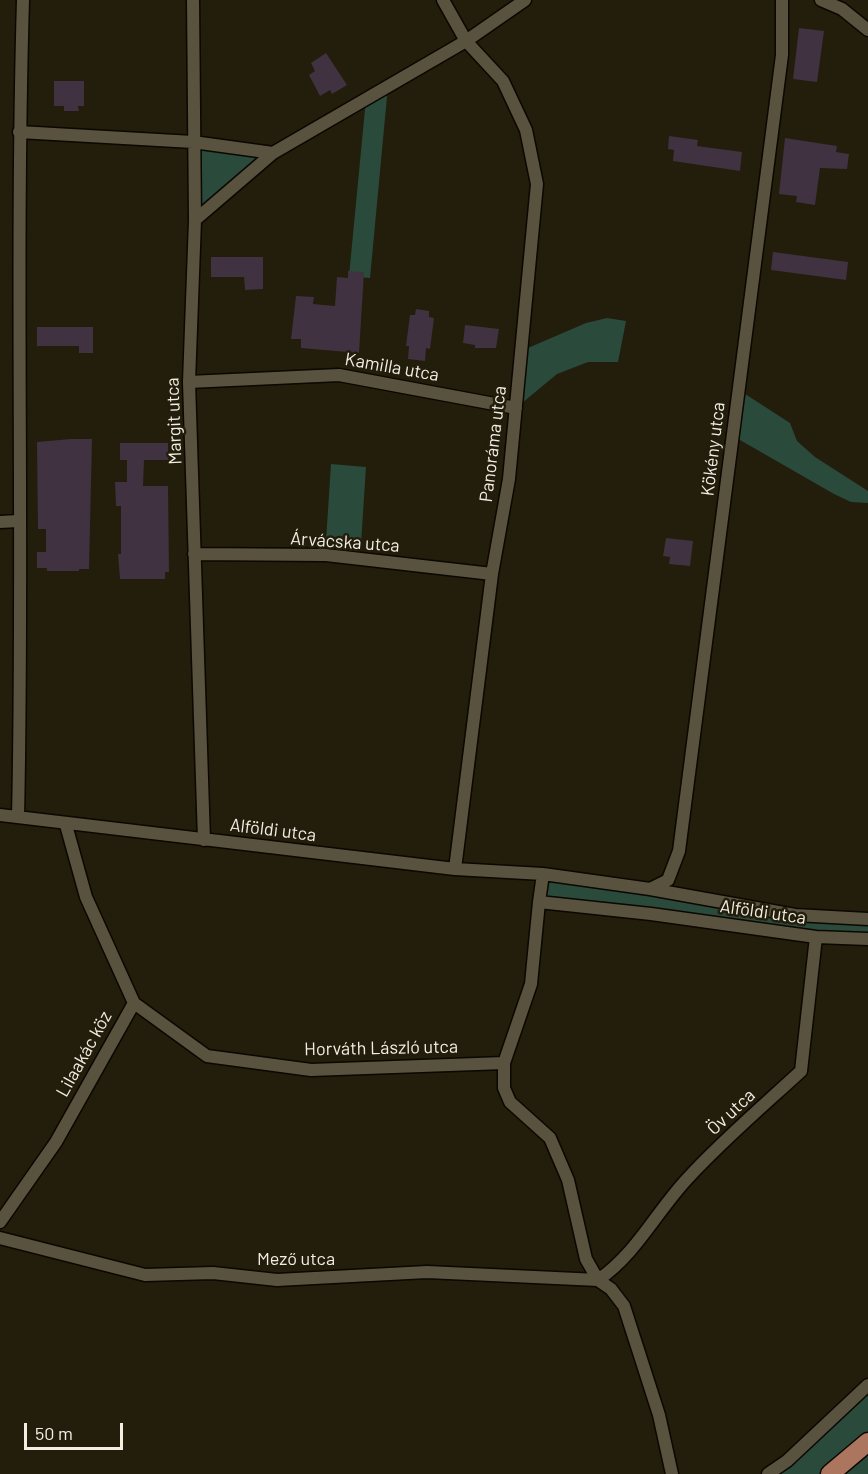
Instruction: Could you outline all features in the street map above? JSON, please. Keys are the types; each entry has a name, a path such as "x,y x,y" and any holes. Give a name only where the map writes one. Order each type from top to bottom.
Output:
{"main road":[{"path":"830,1474 868,1442"}],"street":[{"path":"18,817 21,647 18,521 19,132 22,0"},
{"name":"Margit utca","path":"193,0 195,220 189,382 194,473 194,554 204,840"},
{"name":"Panoráma utca","path":"443,0 466,41 503,81 526,130 537,184 508,479 492,574 455,869"},
{"path":"195,220 273,153 466,41 525,0"},
{"name":"Kökény utca","path":"650,889 668,879 679,851 782,55 782,0"},
{"path":"821,0 842,9 868,30"},
{"path":"19,132 193,142 273,153"},
{"name":"Kamilla utca","path":"189,382 339,375 516,408"},
{"path":"0,522 18,521"},
{"name":"Árvácska utca","path":"194,554 326,555 492,574"},
{"name":"Alföldi utca","path":"0,815 66,825 455,869 543,874 650,889 795,915 868,919"},
{"name":"Lilaakác köz","path":"0,1222 56,1142 134,1003 86,897 66,825"},
{"path":"543,874 531,984 504,1063 504,1088 510,1102 544,1132 555,1148 568,1180 586,1259 598,1280 619,1297 630,1320 659,1415 672,1474"},
{"name":"Alföldi utca","path":"539,902 651,914 816,937 868,939"},
{"name":"Öv utca","path":"598,1280 615,1268 643,1238 687,1178 801,1071 816,937"},
{"name":"Horváth László utca","path":"134,1003 207,1056 310,1070 504,1063"},
{"name":"Mező utca","path":"0,1238 145,1275 213,1273 277,1280 427,1272 598,1280"},
{"path":"768,1474 787,1461 868,1385"}],"green space":[{"path":"388,86 370,278 349,276 366,99"},
{"path":"193,142 273,153 195,220"},
{"path":"607,318 626,321 618,362 588,362 557,374 516,408 521,351 586,323"},
{"path":"739,390 790,423 797,441 815,457 868,491 868,503 851,502 834,494 733,436"},
{"path":"331,464 366,467 361,544 326,541"},
{"path":"543,874 868,919 868,939 539,902"},
{"path":"868,1385 868,1474 768,1474"}],"building":[{"path":"799,28 824,31 817,82 793,79"},
{"path":"326,53 347,85 332,94 330,90 320,96 309,75 315,71 311,63"},
{"path":"54,81 84,81 84,106 78,106 79,111 64,111 64,106 54,106"},
{"path":"669,136 698,140 697,146 742,152 740,171 673,161 674,150 668,149"},
{"path":"785,138 837,146 836,152 849,154 847,169 820,168 815,205 796,202 797,196 779,194"},
{"path":"773,252 848,262 846,280 771,270"},
{"path":"211,257 263,257 263,289 245,290 244,277 211,277"},
{"path":"348,271 364,272 359,353 301,348 301,339 291,339 296,296 314,297 313,304 335,306 337,277 348,278"},
{"path":"416,309 429,311 429,317 434,318 430,349 426,348 425,361 408,359 409,346 406,346 410,315 415,315"},
{"path":"465,325 499,329 496,348 475,348 475,345 463,343"},
{"path":"37,327 93,327 93,353 79,353 79,346 37,346"},
{"path":"92,439 89,569 47,571 47,568 37,568 37,552 46,552 46,529 38,529 37,442"},
{"path":"120,443 168,443 168,460 144,460 143,486 168,486 169,572 165,572 165,579 120,579 118,554 121,554 121,506 116,506 115,482 127,482 127,460 120,460"},
{"path":"666,538 693,541 690,566 669,564 670,557 663,556"}]}
